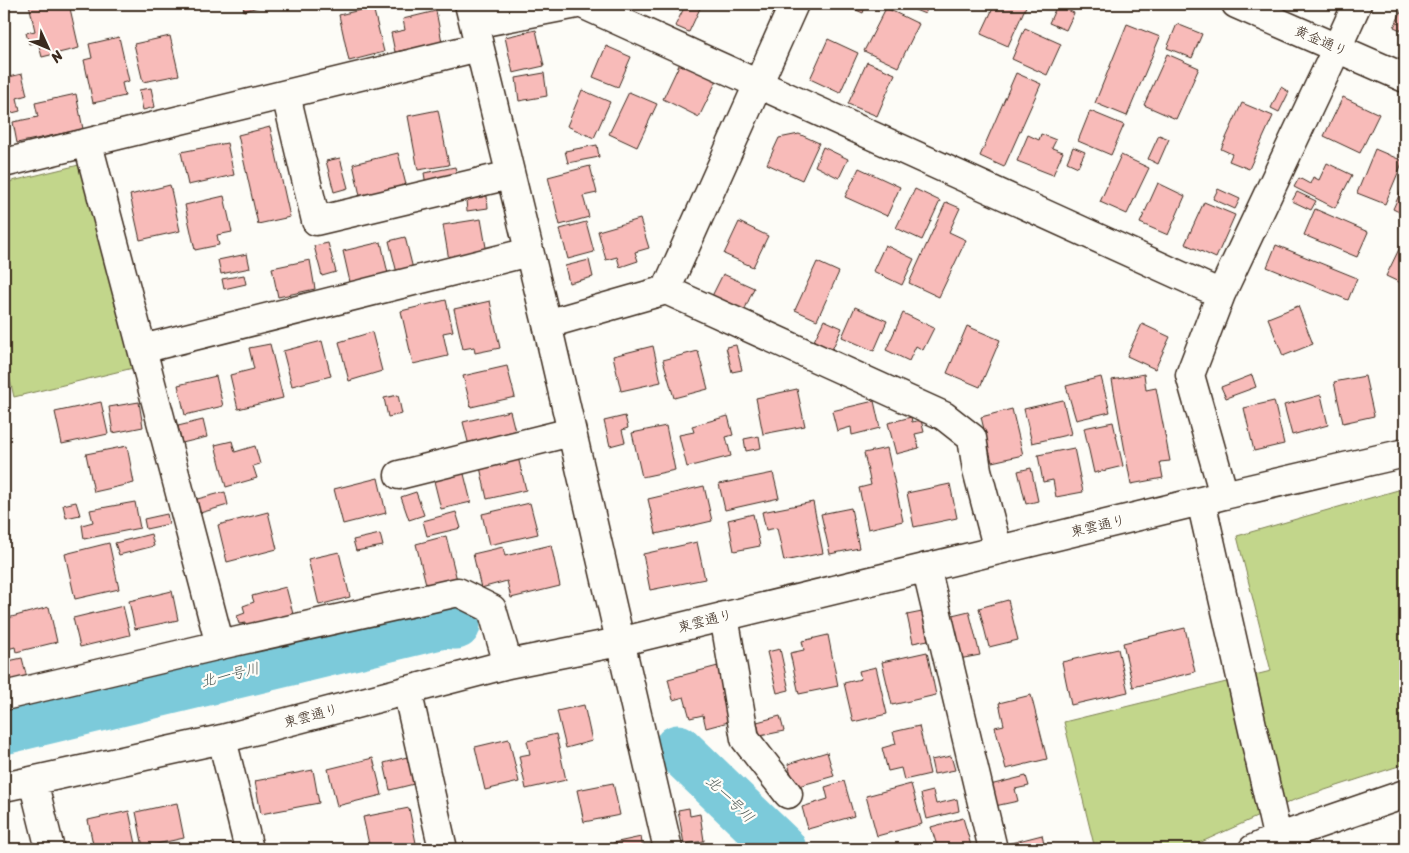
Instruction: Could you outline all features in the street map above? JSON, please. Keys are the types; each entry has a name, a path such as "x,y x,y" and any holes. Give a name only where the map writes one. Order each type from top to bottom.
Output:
{"street":[{"path":"4,163 286,95 474,25 577,4"},
{"path":"582,4 1221,294"},
{"path":"666,290 794,4"},
{"name":"黄金通り","path":"1236,4 1405,78"},
{"path":"1357,4 1221,294 1190,375 1213,498 1221,585 1270,846 1405,794"},
{"path":"474,25 547,324 668,849"},
{"path":"286,95 316,221 510,176"},
{"path":"88,144 220,645"},
{"path":"142,349 529,252"},
{"path":"547,324 666,290 944,416 972,438 977,470 998,550"},
{"path":"399,475 571,432"},
{"name":"東雲通り","path":"4,787 222,739 508,664 619,642 1405,453"},
{"path":"926,567 994,849"},
{"path":"4,696 458,592 492,609 508,664"},
{"path":"724,616 745,739 788,794"},
{"path":"407,690 442,849"},
{"path":"222,739 249,849"},
{"path":"34,781 50,849"}],"green space":[{"path":"83,164 133,368 14,397 4,354 4,183"},
{"path":"1405,488 1405,764 1294,800 1186,849 1095,849 1064,722 1271,671 1237,536"}],"building":[{"path":"29,4 69,4 79,48 42,57 38,42 29,44 26,33 35,31"},
{"path":"243,4 268,4 244,11"},
{"path":"686,4 702,4 689,32 675,26"},
{"path":"843,4 866,4 863,13"},
{"path":"900,4 929,4 925,14"},
{"path":"995,4 1027,4 1008,46 981,34"},
{"path":"1057,5 1074,13 1066,30 1049,23"},
{"path":"373,7 384,52 349,61 339,15"},
{"path":"886,8 919,24 898,67 864,51"},
{"path":"1403,8 1405,9 1405,32 1394,27"},
{"path":"436,11 442,42 395,52 391,33 405,30 403,19"},
{"path":"1127,24 1160,37 1127,116 1095,103"},
{"path":"1177,24 1202,34 1192,58 1167,48"},
{"path":"1025,28 1061,44 1047,75 1012,59"},
{"path":"536,30 544,66 513,73 505,37"},
{"path":"170,36 179,75 143,82 134,44"},
{"path":"119,37 129,81 122,83 125,96 93,103 84,60 92,58 89,44"},
{"path":"828,39 858,53 840,93 810,79"},
{"path":"606,46 631,57 618,87 593,77"},
{"path":"1167,54 1199,68 1176,119 1144,105"},
{"path":"867,62 895,74 877,116 848,104"},
{"path":"680,63 717,80 699,117 663,99"},
{"path":"544,73 547,96 519,101 516,78"},
{"path":"1016,73 1041,84 1004,167 980,156"},
{"path":"22,74 27,95 17,98 20,111 4,115 4,78"},
{"path":"1281,87 1289,92 1279,112 1271,108"},
{"path":"151,88 155,107 143,110 139,90"},
{"path":"582,90 610,102 594,138 567,126"},
{"path":"629,92 657,104 637,147 609,134"},
{"path":"76,94 83,129 17,143 13,122 38,117 35,103"},
{"path":"1343,97 1379,114 1360,153 1324,136"},
{"path":"1242,103 1273,116 1249,169 1229,161 1232,154 1221,149"},
{"path":"438,110 449,165 418,170 408,116"},
{"path":"1090,111 1124,125 1111,155 1078,141"},
{"path":"270,127 290,217 258,224 238,135"},
{"path":"799,134 819,143 802,180 767,164 779,138"},
{"path":"1041,134 1056,140 1052,148 1063,152 1053,175 1017,161 1028,135 1039,140"},
{"path":"1159,135 1169,139 1158,164 1148,159"},
{"path":"227,143 234,175 188,185 181,152"},
{"path":"597,145 599,157 568,163 565,151"},
{"path":"823,147 848,159 839,178 815,166"},
{"path":"1073,147 1085,152 1078,167 1067,162"},
{"path":"1375,149 1403,161 1385,204 1357,193"},
{"path":"398,153 407,189 361,200 353,164"},
{"path":"1121,155 1149,168 1127,214 1100,202"},
{"path":"340,158 348,188 334,192 326,161"},
{"path":"1327,163 1352,175 1335,208 1294,187 1299,178 1310,184 1313,177 1319,180"},
{"path":"590,166 597,193 583,196 589,217 560,225 548,177"},
{"path":"455,167 458,179 426,185 424,173"},
{"path":"859,168 900,187 887,216 845,197"},
{"path":"1158,183 1185,196 1168,235 1140,223"},
{"path":"1405,184 1405,215 1393,209"},
{"path":"170,185 180,231 140,240 130,195"},
{"path":"915,189 940,201 922,240 896,228"},
{"path":"1218,189 1240,199 1235,209 1213,199"},
{"path":"1297,192 1316,201 1311,210 1292,201"},
{"path":"224,196 232,232 217,235 219,245 195,250 185,205"},
{"path":"487,196 488,208 467,211 466,200"},
{"path":"946,202 960,208 949,232 966,240 939,297 909,283"},
{"path":"1204,202 1235,215 1216,258 1185,244"},
{"path":"1315,209 1368,232 1357,257 1304,235"},
{"path":"481,219 487,253 449,260 443,225"},
{"path":"640,219 649,248 635,252 638,261 620,267 617,257 606,260 598,231"},
{"path":"586,222 594,252 568,259 560,229"},
{"path":"739,222 768,236 753,267 724,254"},
{"path":"405,237 413,269 397,273 389,241"},
{"path":"381,242 388,274 350,282 343,251"},
{"path":"328,243 336,272 322,276 314,246"},
{"path":"1402,243 1405,244 1405,285 1386,276"},
{"path":"885,245 914,259 902,285 873,271"},
{"path":"1276,245 1357,278 1348,300 1267,267"},
{"path":"247,254 250,268 221,274 218,260"},
{"path":"310,260 315,289 278,297 272,268"},
{"path":"589,260 593,277 569,283 565,266"},
{"path":"817,262 839,272 817,320 795,310"},
{"path":"723,274 754,288 744,311 712,296"},
{"path":"244,275 246,284 224,289 222,279"},
{"path":"446,300 453,331 443,333 448,356 413,364 401,311"},
{"path":"490,301 500,348 475,353 474,347 463,349 454,309"},
{"path":"1298,306 1313,344 1283,356 1268,318"},
{"path":"855,307 887,321 874,351 842,337"},
{"path":"903,313 934,328 923,350 916,346 909,361 886,350"},
{"path":"824,320 842,328 830,354 812,345"},
{"path":"1142,324 1170,337 1155,369 1127,356"},
{"path":"967,326 1000,340 980,387 947,373"},
{"path":"372,332 382,371 349,381 339,342"},
{"path":"322,341 331,376 292,386 283,351"},
{"path":"270,344 283,398 238,409 230,375 254,369 249,348"},
{"path":"736,345 742,370 732,372 726,347"},
{"path":"653,346 661,382 621,391 613,356"},
{"path":"698,351 708,389 674,398 663,360"},
{"path":"507,366 515,397 471,407 463,376"},
{"path":"1144,374 1146,390 1156,388 1170,461 1160,462 1163,478 1131,484 1112,380"},
{"path":"1252,375 1256,387 1226,398 1221,387"},
{"path":"216,376 223,406 185,415 178,385"},
{"path":"1365,376 1374,416 1343,423 1334,382"},
{"path":"1101,377 1110,412 1076,420 1066,386"},
{"path":"797,389 805,426 763,434 756,398"},
{"path":"398,395 402,414 388,417 384,398"},
{"path":"1321,395 1328,425 1292,435 1284,405"},
{"path":"1063,400 1071,434 1032,443 1024,409"},
{"path":"874,401 880,428 852,435 851,427 837,431 832,411"},
{"path":"1274,401 1284,444 1254,451 1244,408"},
{"path":"101,402 108,434 62,444 55,412"},
{"path":"139,402 143,427 113,433 109,407"},
{"path":"1012,409 1023,455 992,462 981,417"},
{"path":"510,411 517,439 470,450 463,422"},
{"path":"625,416 628,428 622,430 625,442 610,446 604,421"},
{"path":"728,416 733,435 726,437 731,456 687,467 679,435 694,432 692,426"},
{"path":"911,417 912,422 921,420 924,432 915,434 919,448 896,454 888,423"},
{"path":"203,420 207,437 182,443 178,426"},
{"path":"1113,422 1123,466 1094,473 1084,428"},
{"path":"666,426 675,470 642,477 632,433"},
{"path":"759,436 761,448 746,451 744,439"},
{"path":"232,441 235,452 255,446 260,464 253,466 257,478 226,487 215,445"},
{"path":"127,446 134,483 94,492 86,454"},
{"path":"887,448 903,521 868,529 859,488 871,485 864,453"},
{"path":"1074,448 1083,492 1056,497 1053,480 1043,482 1038,455"},
{"path":"518,457 526,490 487,499 480,467"},
{"path":"1031,468 1038,501 1026,504 1018,471"},
{"path":"463,470 471,502 441,509 433,477"},
{"path":"773,473 779,498 725,510 719,484"},
{"path":"378,478 386,513 343,524 334,489"},
{"path":"950,484 957,518 914,527 907,493"},
{"path":"704,486 712,521 656,534 648,499"},
{"path":"225,492 228,505 200,513 197,499"},
{"path":"416,492 424,515 409,520 401,497"},
{"path":"76,502 80,515 66,518 63,505"},
{"path":"135,502 140,528 84,539 82,525 93,522 90,510"},
{"path":"813,502 823,553 784,561 777,528 766,530 762,512"},
{"path":"530,503 538,534 489,545 482,514"},
{"path":"851,508 859,548 830,554 821,514"},
{"path":"268,512 277,549 227,562 218,525"},
{"path":"456,512 461,528 427,536 423,521"},
{"path":"167,514 169,524 146,529 144,519"},
{"path":"753,514 760,546 734,551 728,520"},
{"path":"151,534 154,546 119,555 115,543"},
{"path":"380,534 383,546 356,551 353,540"},
{"path":"446,536 457,580 427,588 416,544"},
{"path":"697,542 705,579 650,590 643,554"},
{"path":"109,543 119,589 75,599 65,554"},
{"path":"551,545 560,586 511,598 507,581 481,588 473,554 503,547 505,556"},
{"path":"339,552 350,597 319,605 308,559"},
{"path":"286,587 293,614 247,626 246,623 239,624 237,616 245,613 243,606 254,602 252,596"},
{"path":"172,591 178,620 135,629 129,601"},
{"path":"1008,600 1018,640 989,647 979,608"},
{"path":"123,606 130,635 80,647 73,618"},
{"path":"49,607 57,642 16,652 15,647 4,650 4,619"},
{"path":"969,611 980,655 959,659 948,616"},
{"path":"922,612 928,640 913,643 907,615"},
{"path":"1185,628 1195,672 1133,687 1123,643"},
{"path":"828,635 838,686 799,694 790,653 804,650 802,641"},
{"path":"780,649 789,690 777,693 767,652"},
{"path":"1118,649 1128,692 1071,705 1062,662"},
{"path":"927,652 936,695 892,705 882,662"},
{"path":"22,658 27,678 4,684 4,662"},
{"path":"718,666 732,721 706,728 703,715 690,718 684,697 673,700 668,679"},
{"path":"876,667 887,714 853,722 844,683 861,679 859,671"},
{"path":"1031,695 1047,759 1006,769 995,727 1004,725 999,703"},
{"path":"584,705 592,741 566,748 557,711"},
{"path":"780,716 784,731 760,736 757,722"},
{"path":"919,726 930,774 904,780 901,768 888,771 882,748 896,744 893,732"},
{"path":"556,734 566,780 526,789 519,756 530,754 527,741"},
{"path":"509,739 519,782 485,790 475,747"},
{"path":"827,752 834,776 795,787 788,764"},
{"path":"951,756 955,770 934,774 931,760"},
{"path":"407,757 414,784 390,790 384,763"},
{"path":"373,758 382,795 337,806 328,769"},
{"path":"313,770 319,803 261,814 255,781"},
{"path":"1026,776 1029,786 1015,789 1018,801 995,806 990,785"},
{"path":"844,781 854,816 808,829 802,807 828,799 825,787"},
{"path":"613,783 620,815 584,822 577,790"},
{"path":"911,784 922,824 877,836 866,796"},
{"path":"933,791 936,804 957,799 959,811 927,819 921,794"},
{"path":"177,803 184,838 143,847 136,812"},
{"path":"409,808 416,843 387,849 370,849 363,817"},
{"path":"689,808 690,816 700,814 704,841 684,844 678,810"},
{"path":"129,811 137,849 94,849 88,820"},
{"path":"963,818 972,849 938,849 931,827"},
{"path":"1042,835 1045,849 1008,849 1007,844"},
{"path":"641,837 643,849 614,849 613,843"},
{"path":"1405,843 1405,849 1389,849"}],"waterway":[{"name":"北一号川","path":"4,730 444,624 456,625"},
{"name":"北一号川","path":"678,749 782,849"}]}
